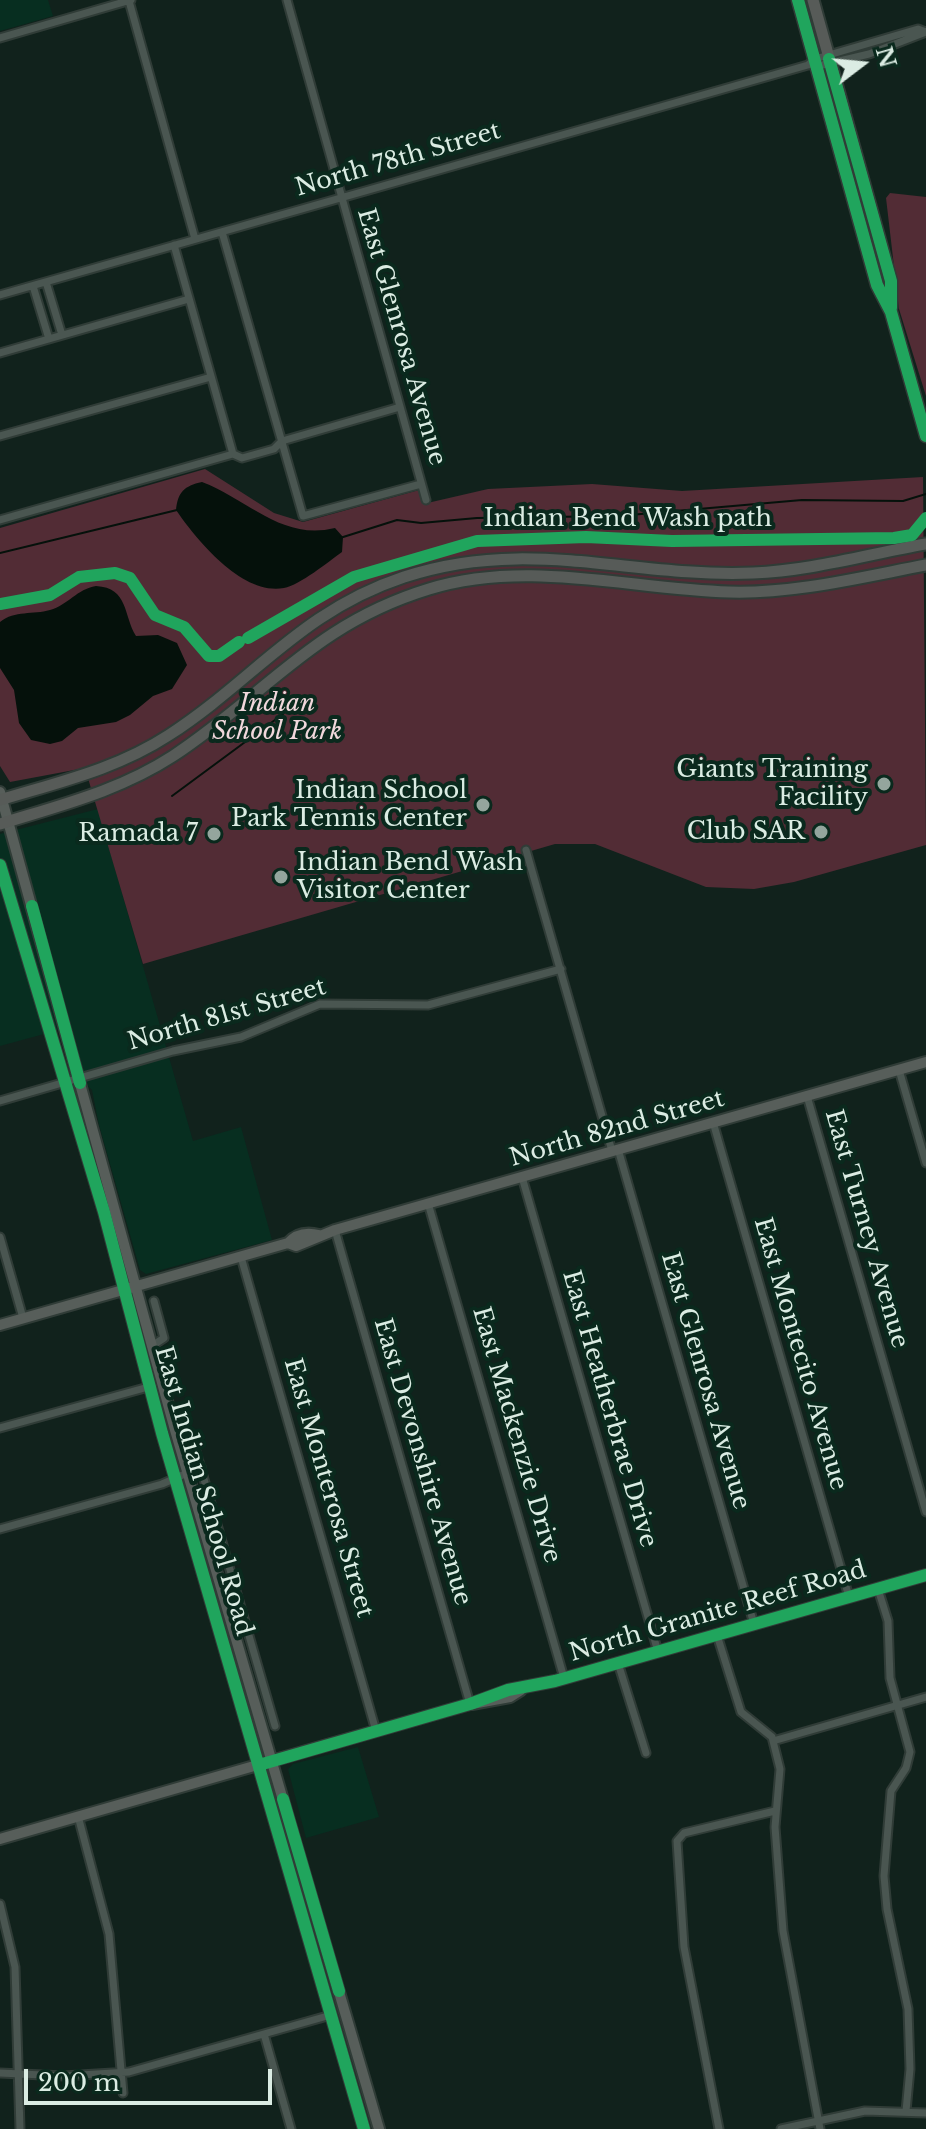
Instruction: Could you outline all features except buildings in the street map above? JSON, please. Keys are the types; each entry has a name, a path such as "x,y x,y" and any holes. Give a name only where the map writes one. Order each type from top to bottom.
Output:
{"main road":[{"path":"798,0 813,64 877,285 891,312 926,436"},
{"path":"813,0 891,281 891,312"},
{"path":"1,797 84,777 149,747 180,728 329,609 401,578 431,569 479,560 534,557 753,573 926,544"},
{"path":"4,823 105,792 155,767 196,740 328,634 370,610 432,588 478,579 529,575 744,592 926,565"},
{"name":"East Indian School Road","path":"1,797 4,823 79,1079 162,1383 379,2129"},
{"name":"East Indian School Road","path":"0,865 66,1082 175,1478 364,2129"},
{"name":"North 82nd Street","path":"0,1325 288,1243 294,1237 310,1232 319,1235 926,1062"},
{"name":"North Granite Reef Road","path":"0,1839 470,1704 508,1690 521,1690 926,1575"}],"street":[{"path":"0,38 130,0 195,239"},
{"name":"East Glenrosa Avenue","path":"287,0 426,500"},
{"name":"North 78th Street","path":"0,295 342,197 829,60 926,32 918,29 829,60"},
{"path":"222,232 303,516 421,484"},
{"path":"174,245 233,454"},
{"path":"46,282 62,335"},
{"path":"33,286 49,339"},
{"path":"0,353 189,299"},
{"path":"0,436 211,377"},
{"path":"0,520 233,454 242,458 274,449 282,441 400,407"},
{"name":"East Glenrosa Avenue","path":"526,850 754,1624"},
{"name":"North 81st Street","path":"0,1101 173,1051 241,1037 320,1004 428,1005 561,969"},
{"path":"899,1070 926,1163"},
{"name":"East Turney Avenue","path":"807,1096 926,1512"},
{"name":"East Montecito Avenue","path":"713,1122 849,1597"},
{"name":"East Heatherbrae Drive","path":"522,1177 658,1652"},
{"name":"East Mackenzie Drive","path":"428,1203 564,1678"},
{"name":"East Devonshire Avenue","path":"335,1230 470,1704"},
{"path":"0,1237 23,1318"},
{"name":"East Monterosa Street","path":"241,1257 376,1731"},
{"name":"East Indian School Road","path":"152,1346 164,1338 154,1301"},
{"path":"0,1428 162,1383"},
{"name":"East Indian School Road","path":"191,1434 275,1726"},
{"path":"0,1529 175,1478 201,1467"},
{"path":"878,1589 888,1621 890,1678 910,1758 891,1791 884,1876 887,1909 908,2009 910,2069 906,2111"},
{"path":"717,1635 741,1712 773,1741 781,1781 775,1811 783,1931 820,2129"},
{"path":"618,1663 646,1753"},
{"path":"773,1741 926,1697"},
{"path":"259,1719 272,1715"},
{"path":"719,2129 684,1947 678,1837 775,1811"},
{"path":"78,1816 109,1934 123,2093"},
{"path":"0,1904 15,1967 20,2129"},
{"path":"0,2073 64,2076 121,2073 331,2015"},
{"path":"264,2034 291,2129"},
{"path":"781,2129 818,2118 865,2111 926,2113"}],"shaded area":[{"path":"0,0 48,0 53,16 0,31"},
{"path":"202,482 282,524 298,529 335,528 343,537 342,552 291,586 268,588 252,583 208,550 176,510 183,491"},
{"path":"96,586 107,588 120,597 136,636 158,635 177,643 187,665 172,689 153,696 116,722 78,728 62,741 50,744 31,740 19,723 14,690 0,668 0,622 24,613 56,608 83,590"},
{"path":"98,809 193,1141 241,1127 272,1240 146,1274 140,1270 92,1090 85,1083 70,1027 0,1046 0,834"},
{"path":"358,1747 379,1817 306,1838 288,1769 293,1764"}],"green space":[{"path":"890,193 926,197 926,396 899,309 886,198"},
{"name":"Indian School Park","path":"205,469 274,513 303,522 419,490 423,504 488,489 592,484 682,491 923,477 926,845 794,882 754,889 706,887 595,844 555,844 143,964 85,768 10,782 0,766 0,528"}],"waterway":[{"path":"340,538 397,520 421,523 477,518 618,516 802,500 903,501 926,494"},
{"path":"0,553 177,510"},
{"path":"172,796 283,714"}],"cycle path":[{"path":"798,0 877,285 891,312 926,436"},
{"path":"829,59 891,281 891,308"},
{"name":"Indian Bend Wash path","path":"248,638 354,577 477,541 586,537 672,541 894,538 912,535 926,518"},
{"path":"0,604 50,595 79,577 115,573 130,578 155,615 184,627 209,656 219,656 239,642"},
{"path":"0,865 104,1212 162,1433 364,2129"},
{"path":"32,906 80,1083"},
{"path":"259,1765 470,1704 508,1690 555,1681 926,1575"},
{"path":"283,1799 339,1991"}],"place":[{"name":"Giants Training Facility","path":"884,784"},
{"name":"Indian School Park Tennis Center","path":"483,805"},
{"name":"Club SAR","path":"821,832"},
{"name":"Ramada 7","path":"214,834"},
{"name":"Indian Bend Wash Visitor Center","path":"281,877"}]}
